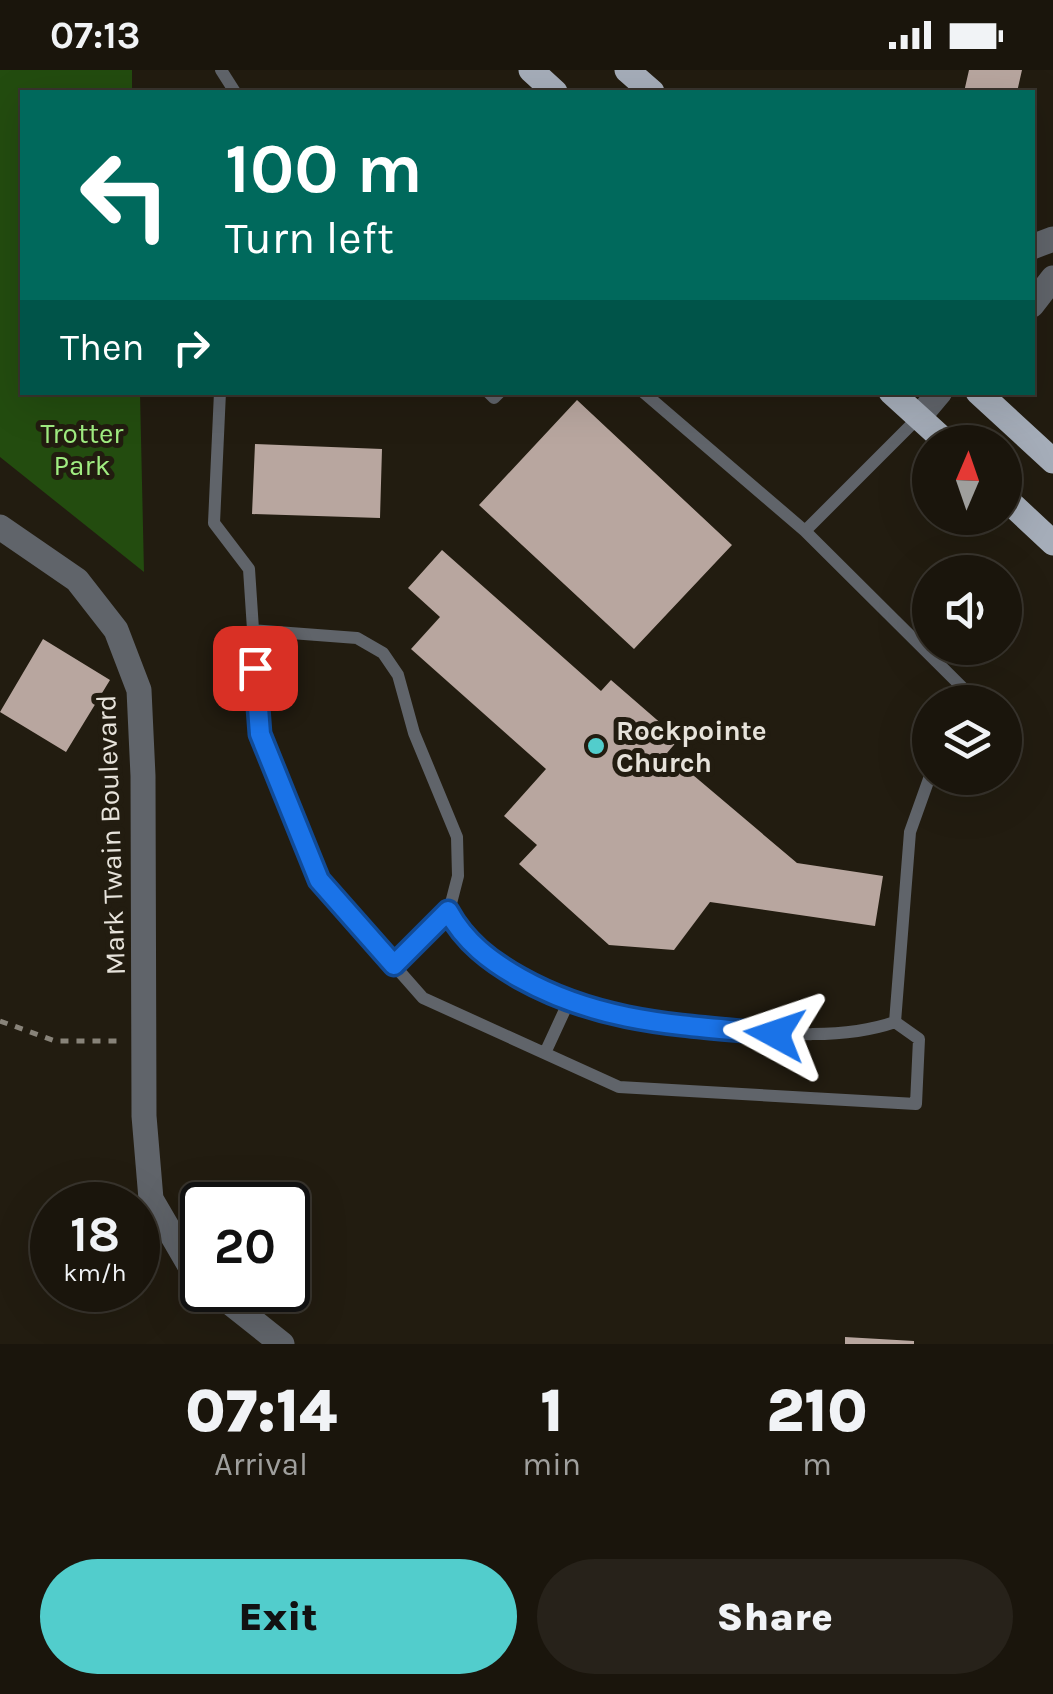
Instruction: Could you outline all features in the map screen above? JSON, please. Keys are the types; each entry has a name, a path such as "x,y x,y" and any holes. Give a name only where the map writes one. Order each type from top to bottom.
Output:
{"main road":[{"path":"532,70 554,90"},
{"path":"627,70 650,90"},
{"path":"893,395 927,425"},
{"path":"981,395 1053,462"},
{"path":"1022,514 1053,543"}],"street":[{"path":"1035,301 1053,278"},
{"path":"919,418 938,395"},
{"name":"Mark Twain Boulevard","path":"0,527 77,580 116,630 139,690 144,1116 151,1199 180,1249"},
{"path":"242,1312 282,1344"}],"lane":[{"path":"220,395 214,523 249,569 260,734 319,880 423,998 619,1087 916,1104 919,1038 895,1022 848,1032 775,1034 641,1022 602,1013 548,994 494,963 459,932 448,911"},
{"path":"646,395 805,531 960,685"},
{"path":"805,531 919,418"},
{"path":"252,630 357,638 382,653 398,675 414,733 457,837 458,876 448,911 394,965"},
{"path":"895,1022 910,832 923,795"},
{"path":"545,1053 569,1001"}],"path":[{"path":"0,1020 55,1041 144,1040"}],"green space":[{"name":"Trotter Park","path":"0,70 132,70 132,90 20,90 20,395 140,395 144,572 0,457"}],"building":[{"path":"969,70 1022,70 1017,90 964,90"},
{"path":"577,400 732,545 634,649 479,505"},
{"path":"255,444 382,449 380,518 252,514"},
{"name":"Rockpointe Church","path":"442,550 601,691 611,680 679,739 667,753 797,863 883,876 875,926 710,902 674,950 609,945 519,864 537,845 504,816 546,769 411,649 440,617 408,588"},
{"path":"43,639 110,680 66,752 0,712"},
{"path":"845,1337 914,1341 914,1344 845,1344"}],"place":[{"name":"Rockpointe Church","path":"596,746"}],"route":[{"path":"255,668 260,734 319,880 394,965 448,911 459,932 494,963 548,994 641,1022 775,1034"}]}
